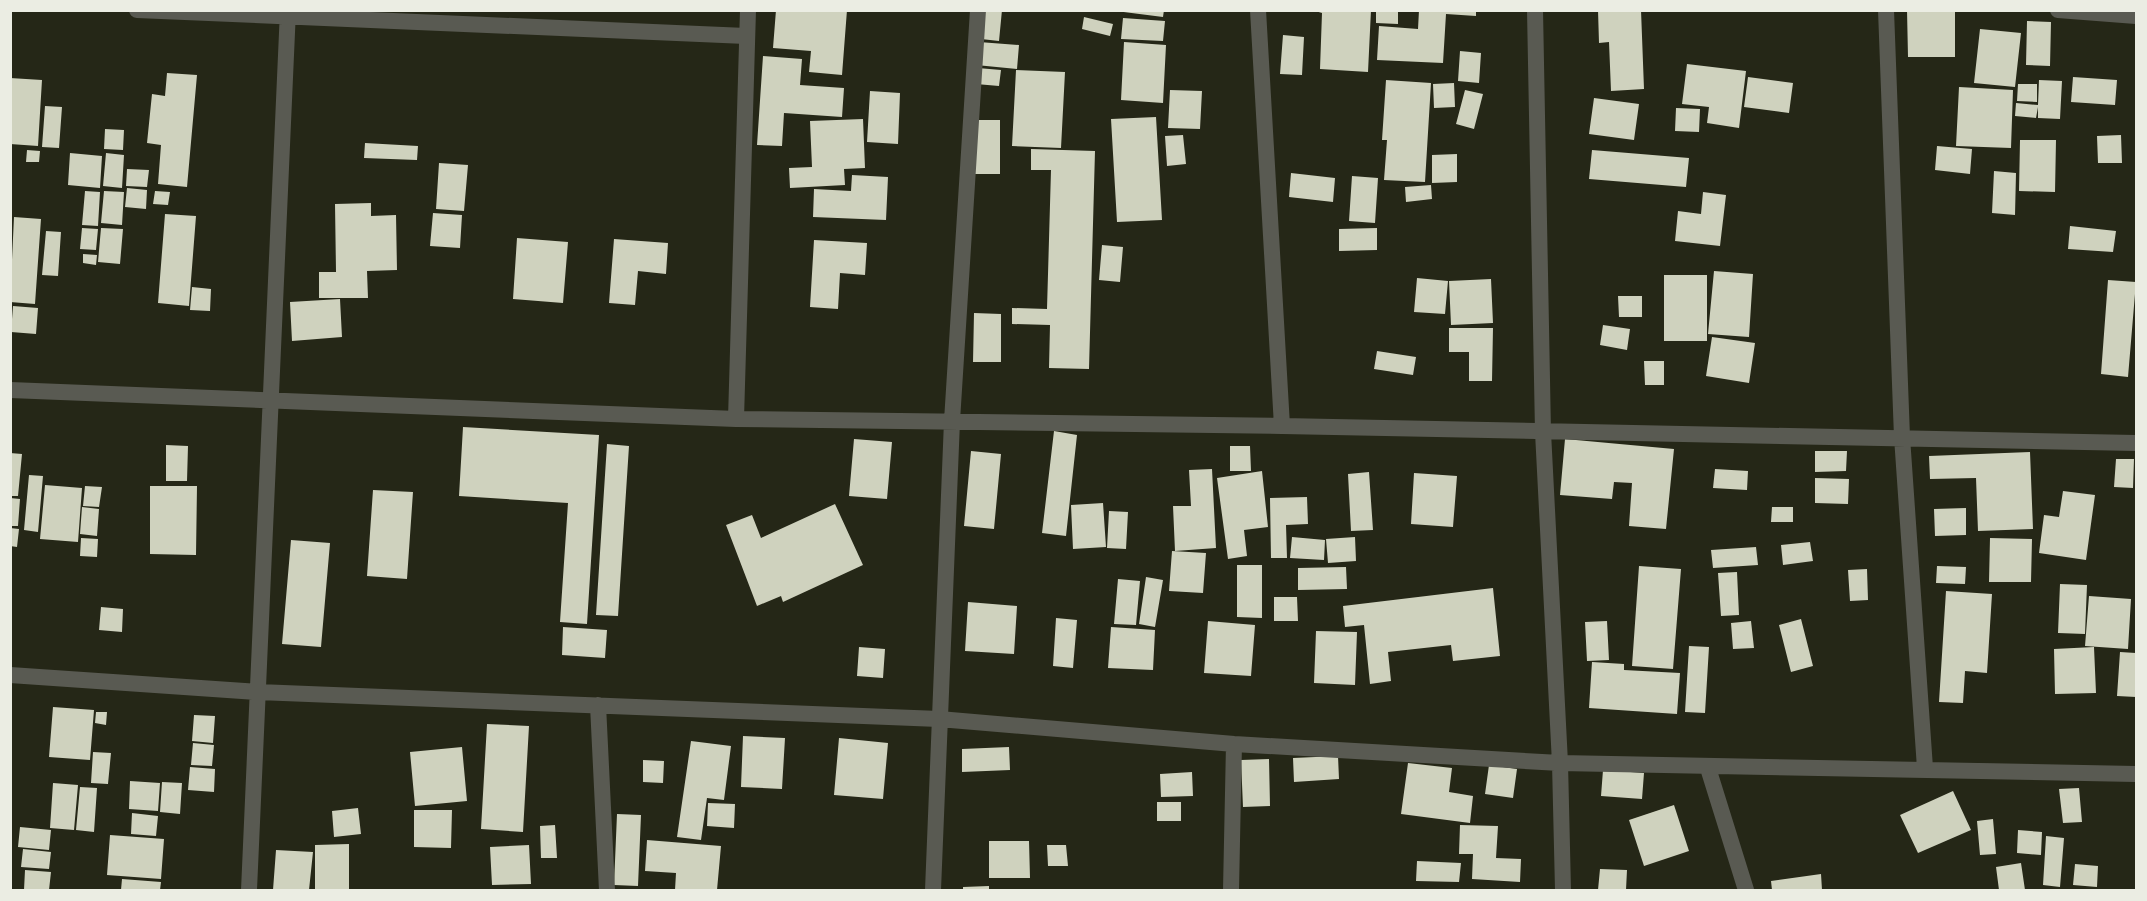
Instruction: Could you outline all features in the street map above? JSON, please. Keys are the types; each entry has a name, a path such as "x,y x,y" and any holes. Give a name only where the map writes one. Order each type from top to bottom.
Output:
{"street":[{"path":"136,10 288,13 746,36"},
{"path":"736,419 748,10"},
{"path":"933,891 952,421 978,10"},
{"path":"1258,10 1282,426"},
{"path":"1534,10 1543,432 1560,763 1563,891"},
{"path":"1886,10 1902,437 1925,768"},
{"path":"2058,10 2136,16"},
{"path":"249,891 288,13"},
{"path":"10,390 736,419 1282,426 2136,443"},
{"path":"10,675 258,692 939,719 1234,744 1560,763 1708,768 1925,768 2136,774"},
{"path":"598,705 607,891"},
{"path":"1231,891 1234,744"},
{"path":"1708,768 1746,891"}],"building":[{"path":"776,10 847,10 842,75 809,72 811,51 773,48"},
{"path":"975,10 1002,10 999,41 972,38"},
{"path":"1108,10 1164,10 1163,17"},
{"path":"1312,10 1371,10 1368,72 1320,69 1322,13"},
{"path":"1376,10 1398,10 1398,24 1376,23"},
{"path":"1419,10 1476,10 1476,16 1446,14 1443,63 1377,60 1379,26 1418,29"},
{"path":"1598,10 1641,10 1644,89 1611,91 1609,42 1599,43"},
{"path":"1907,10 1955,10 1955,57 1908,57"},
{"path":"1084,17 1113,24 1110,36 1082,29"},
{"path":"1123,18 1165,21 1163,41 1121,39"},
{"path":"2027,21 2051,22 2050,66 2026,65"},
{"path":"1980,29 2021,33 2015,87 1974,83"},
{"path":"1283,35 1304,37 1302,75 1280,74"},
{"path":"979,42 1019,45 1017,69 976,65"},
{"path":"1124,42 1166,45 1163,103 1121,100"},
{"path":"1460,51 1481,53 1479,83 1458,81"},
{"path":"763,56 802,59 800,85 844,88 842,117 784,113 782,146 757,145"},
{"path":"1687,64 1746,71 1739,128 1707,123 1709,107 1682,104"},
{"path":"978,68 1001,70 999,86 976,84"},
{"path":"1016,70 1065,72 1061,148 1012,146"},
{"path":"167,73 197,75 187,187 158,184 161,145 147,143 152,94 165,96"},
{"path":"1748,77 1793,83 1789,113 1744,107"},
{"path":"2073,77 2117,80 2115,105 2071,102"},
{"path":"10,78 42,80 38,146 10,144"},
{"path":"1386,80 1431,83 1425,182 1384,180 1387,140 1382,140"},
{"path":"2039,80 2062,81 2060,119 2038,118 2038,107 2036,118 2015,116 2016,103 2038,105"},
{"path":"1454,83 1455,107 1434,108 1433,84"},
{"path":"2018,84 2037,84 2037,102 2017,101"},
{"path":"1959,87 2013,90 2011,148 1956,146"},
{"path":"1170,90 1202,91 1200,129 1168,128"},
{"path":"1465,90 1483,94 1474,129 1456,124"},
{"path":"870,91 900,93 898,144 867,142"},
{"path":"1594,98 1639,104 1634,140 1589,134"},
{"path":"45,106 62,107 59,148 42,147"},
{"path":"1676,108 1700,109 1699,132 1675,131"},
{"path":"1156,117 1162,220 1117,222 1111,119"},
{"path":"863,119 865,168 844,169 845,185 790,188 789,168 812,167 810,121"},
{"path":"975,120 1000,120 1000,174 975,174"},
{"path":"105,129 124,130 123,150 104,149"},
{"path":"1183,135 1186,164 1167,166 1165,136"},
{"path":"2121,135 2122,163 2098,163 2097,136"},
{"path":"2020,140 2056,140 2055,192 2019,191"},
{"path":"365,143 418,146 417,160 364,158"},
{"path":"1937,146 1972,149 1970,174 1935,170"},
{"path":"1031,149 1095,151 1089,369 1049,368 1050,325 1012,324 1012,308 1047,309 1051,170 1031,170"},
{"path":"27,150 40,151 39,162 26,162"},
{"path":"1592,150 1689,158 1686,187 1589,179"},
{"path":"70,153 102,156 100,188 68,185"},
{"path":"106,153 124,155 122,188 103,186"},
{"path":"1457,154 1457,182 1432,183 1432,155"},
{"path":"439,163 468,165 464,211 436,209"},
{"path":"127,169 149,170 147,187 126,186"},
{"path":"1994,171 2016,173 2015,215 1992,213"},
{"path":"1291,173 1335,178 1333,202 1289,197"},
{"path":"852,175 888,177 886,220 813,217 814,189 851,191"},
{"path":"1352,176 1378,178 1375,223 1349,221"},
{"path":"1431,185 1432,199 1406,202 1405,187"},
{"path":"127,188 147,190 146,209 125,207"},
{"path":"85,191 100,192 98,226 82,225"},
{"path":"104,191 124,192 122,225 101,223"},
{"path":"155,191 170,192 168,205 153,204"},
{"path":"1703,192 1726,195 1720,246 1675,241 1678,211 1701,214"},
{"path":"371,203 371,216 396,215 397,270 367,271 368,298 319,298 319,272 336,272 335,204"},
{"path":"433,213 462,215 460,248 430,246"},
{"path":"165,214 196,216 189,306 158,303"},
{"path":"14,217 41,219 35,304 10,302"},
{"path":"2070,226 2116,231 2113,252 2068,249"},
{"path":"82,228 98,229 96,250 80,249"},
{"path":"101,228 123,229 120,264 98,262"},
{"path":"1377,228 1377,250 1339,251 1339,229"},
{"path":"46,231 61,232 58,276 42,275"},
{"path":"517,238 568,242 563,303 513,299"},
{"path":"614,239 668,243 666,274 638,271 635,305 609,303"},
{"path":"814,240 867,243 865,275 840,273 838,309 810,307"},
{"path":"1102,245 1123,247 1120,282 1099,280"},
{"path":"83,254 97,255 96,265 83,263"},
{"path":"1714,271 1753,274 1749,337 1708,334"},
{"path":"1664,275 1707,275 1707,341 1664,341"},
{"path":"1417,278 1448,281 1445,314 1414,312"},
{"path":"1491,279 1493,323 1451,325 1449,281"},
{"path":"2108,280 2136,282 2128,377 2101,374"},
{"path":"192,287 211,289 210,311 190,310"},
{"path":"1618,296 1642,296 1642,317 1619,317"},
{"path":"340,299 342,337 292,341 290,302"},
{"path":"13,306 38,308 36,334 11,332"},
{"path":"974,313 1001,314 1001,362 973,362"},
{"path":"1603,325 1630,329 1627,350 1600,345"},
{"path":"1449,328 1493,328 1492,381 1469,381 1469,352 1449,352"},
{"path":"1712,337 1755,343 1749,383 1706,376"},
{"path":"1377,351 1416,357 1413,375 1374,369"},
{"path":"1644,361 1664,361 1664,385 1645,385"},
{"path":"463,427 599,435 587,624 560,622 568,503 459,496"},
{"path":"1054,431 1077,435 1066,536 1042,533"},
{"path":"854,439 892,442 887,499 849,496"},
{"path":"1565,439 1674,449 1666,529 1629,526 1632,483 1614,482 1612,499 1560,495"},
{"path":"607,444 629,446 618,616 596,615"},
{"path":"166,445 188,446 187,481 166,481"},
{"path":"1230,446 1250,446 1251,471 1230,471"},
{"path":"971,451 1001,454 994,529 964,526"},
{"path":"1815,451 1847,451 1846,471 1815,472"},
{"path":"2030,452 2033,529 1978,531 1976,478 1930,479 1929,456"},
{"path":"10,453 22,454 18,496 10,496"},
{"path":"2116,459 2134,459 2133,488 2114,487"},
{"path":"1212,469 1216,548 1175,551 1173,506 1191,506 1189,470"},
{"path":"1715,469 1748,471 1747,490 1713,488"},
{"path":"1262,471 1268,527 1244,530 1247,556 1228,559 1217,478"},
{"path":"1369,472 1373,530 1351,531 1348,474"},
{"path":"1414,473 1457,476 1453,527 1411,524"},
{"path":"29,475 43,476 38,532 24,530"},
{"path":"1815,478 1849,479 1848,504 1815,503"},
{"path":"45,485 82,488 78,542 40,539"},
{"path":"85,486 102,487 99,507 83,506"},
{"path":"150,486 197,486 196,555 150,554"},
{"path":"373,490 413,492 407,579 367,576"},
{"path":"2063,491 2095,495 2086,560 2039,553 2044,515 2059,517"},
{"path":"1307,497 1308,524 1286,525 1287,558 1271,558 1270,498"},
{"path":"10,498 20,499 18,526 10,526"},
{"path":"1103,503 1106,547 1073,549 1071,505"},
{"path":"835,504 863,565 783,602 781,596 757,606 726,525 752,515 761,538"},
{"path":"82,507 99,509 97,536 80,534"},
{"path":"1772,507 1793,507 1793,522 1771,522"},
{"path":"1966,508 1966,535 1935,536 1934,509"},
{"path":"1109,511 1128,512 1126,549 1107,548"},
{"path":"10,528 19,529 17,547 10,546"},
{"path":"1292,537 1325,540 1324,560 1290,558"},
{"path":"1355,537 1356,561 1328,563 1326,539"},
{"path":"81,538 98,539 97,557 80,556"},
{"path":"1990,538 2032,539 2031,582 1989,582"},
{"path":"291,540 330,543 321,647 282,644"},
{"path":"1810,542 1813,561 1783,565 1781,545"},
{"path":"1756,547 1758,565 1713,568 1711,550"},
{"path":"1172,551 1206,553 1203,593 1169,591"},
{"path":"1237,565 1262,565 1262,618 1237,617"},
{"path":"1639,566 1681,569 1673,669 1632,666"},
{"path":"1937,566 1966,567 1965,584 1936,583"},
{"path":"1346,567 1347,589 1298,590 1298,568"},
{"path":"1867,569 1868,600 1850,601 1848,570"},
{"path":"1737,572 1739,615 1721,616 1718,573"},
{"path":"1146,577 1163,580 1155,627 1139,624"},
{"path":"1118,579 1140,581 1136,625 1114,624"},
{"path":"2060,584 2087,585 2085,634 2058,633"},
{"path":"1493,588 1500,656 1453,661 1451,645 1388,652 1391,681 1370,684 1364,625 1345,627 1343,606"},
{"path":"1946,591 1992,594 1987,673 1965,671 1963,703 1939,702"},
{"path":"2089,596 2131,599 2128,649 2085,646"},
{"path":"1274,597 1297,597 1298,621 1274,621"},
{"path":"968,602 1017,606 1014,654 965,651"},
{"path":"101,607 123,609 122,632 99,630"},
{"path":"1056,618 1077,620 1073,668 1053,666"},
{"path":"1801,619 1813,666 1791,672 1779,625"},
{"path":"1208,621 1255,625 1251,676 1204,673"},
{"path":"1607,621 1609,660 1587,661 1585,622"},
{"path":"1751,621 1754,648 1733,649 1731,623"},
{"path":"563,627 607,630 605,658 562,655"},
{"path":"1111,627 1155,630 1153,670 1108,668"},
{"path":"1316,631 1357,632 1355,685 1314,683"},
{"path":"1689,646 1709,647 1705,713 1685,712"},
{"path":"859,647 885,649 883,678 857,676"},
{"path":"2094,647 2096,693 2055,694 2054,649"},
{"path":"2120,652 2136,653 2136,697 2117,696"},
{"path":"1592,662 1624,664 1624,670 1680,673 1677,714 1589,708"},
{"path":"53,707 94,710 90,760 49,757"},
{"path":"96,712 107,712 106,725 95,723"},
{"path":"194,715 215,716 213,743 192,741"},
{"path":"487,724 529,726 523,832 481,829"},
{"path":"743,736 785,738 782,789 741,787"},
{"path":"839,738 888,743 883,799 834,795"},
{"path":"691,741 731,746 724,800 707,798 701,840 677,837"},
{"path":"193,743 214,745 212,766 191,765"},
{"path":"462,747 467,801 415,806 410,752"},
{"path":"1009,747 1010,770 962,772 962,749"},
{"path":"93,752 111,753 108,784 91,783"},
{"path":"1338,756 1339,779 1294,782 1293,758"},
{"path":"1269,759 1270,806 1243,807 1241,760"},
{"path":"643,760 664,761 663,783 643,782"},
{"path":"1408,763 1452,768 1449,792 1473,796 1470,823 1401,814"},
{"path":"1489,765 1517,769 1513,798 1485,794"},
{"path":"190,767 215,769 214,792 188,790"},
{"path":"1603,770 1644,773 1642,799 1601,796"},
{"path":"1192,772 1193,796 1161,797 1160,774"},
{"path":"130,781 160,783 158,811 129,809"},
{"path":"162,782 182,783 180,814 160,812"},
{"path":"53,783 78,785 74,830 50,828"},
{"path":"80,787 97,788 94,832 76,830"},
{"path":"2079,788 2082,822 2063,823 2059,789"},
{"path":"1953,791 1971,830 1918,853 1900,815"},
{"path":"1157,802 1181,802 1181,821 1157,821"},
{"path":"708,803 735,804 734,828 707,826"},
{"path":"1674,805 1689,851 1644,866 1629,820"},
{"path":"358,808 361,834 334,837 332,811"},
{"path":"414,810 452,810 451,848 414,847"},
{"path":"132,813 158,816 156,836 131,834"},
{"path":"617,814 641,815 638,886 614,885"},
{"path":"1993,819 1996,854 1980,855 1977,821"},
{"path":"555,825 557,858 541,858 540,826"},
{"path":"1460,825 1498,826 1496,858 1521,859 1520,882 1472,879 1473,854 1459,854"},
{"path":"20,827 51,830 49,850 18,847"},
{"path":"2018,830 2042,832 2041,855 2017,853"},
{"path":"110,835 164,839 161,879 107,875"},
{"path":"2046,836 2064,838 2060,887 2043,885"},
{"path":"647,840 721,846 717,890 675,890 676,873 645,871"},
{"path":"989,841 1029,841 1030,878 989,878"},
{"path":"349,844 349,890 315,890 315,845"},
{"path":"529,845 531,884 492,885 490,847"},
{"path":"1047,845 1066,845 1068,866 1048,866"},
{"path":"23,849 51,852 49,869 21,867"},
{"path":"276,850 313,852 309,890 273,890"},
{"path":"1417,861 1461,863 1459,882 1416,881"},
{"path":"2021,863 2025,890 1999,890 1996,867"},
{"path":"2075,864 2098,866 2097,887 2073,885"},
{"path":"1600,869 1627,870 1626,890 1598,890"},
{"path":"25,870 51,872 49,890 24,890"},
{"path":"1821,874 1822,890 1772,890 1771,881"},
{"path":"122,879 161,882 160,890 121,890"},
{"path":"989,886 989,890 963,890 963,887"}]}
